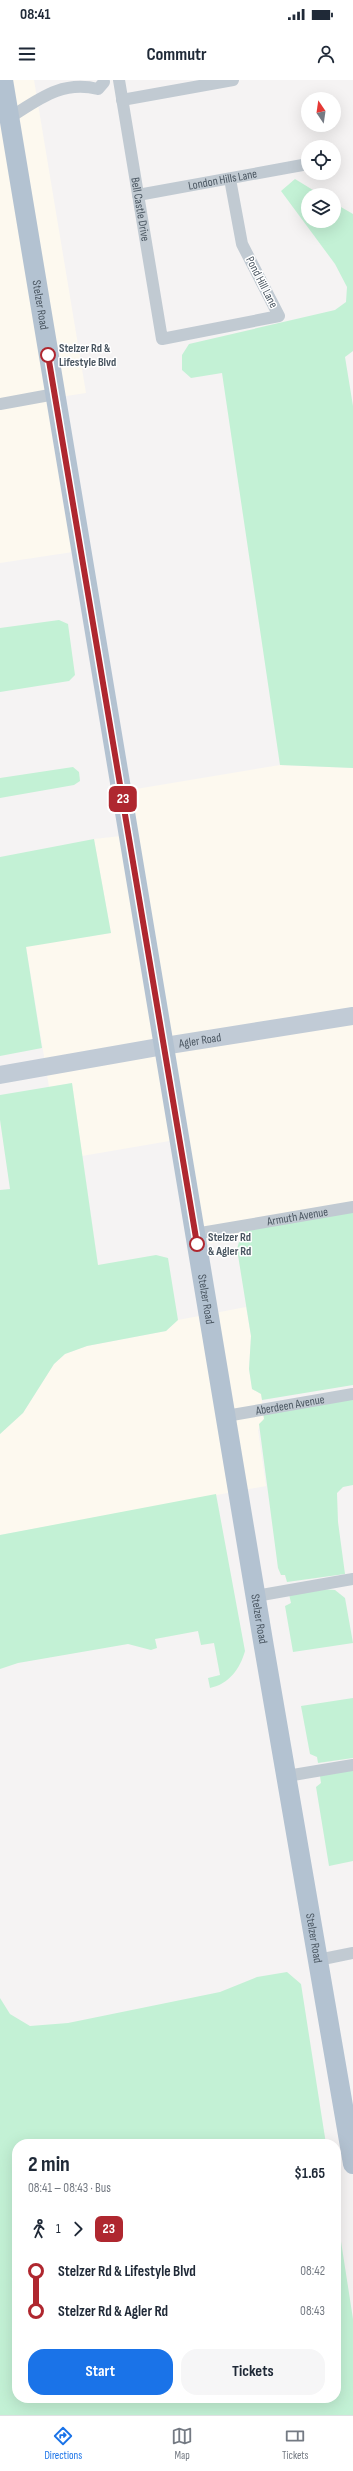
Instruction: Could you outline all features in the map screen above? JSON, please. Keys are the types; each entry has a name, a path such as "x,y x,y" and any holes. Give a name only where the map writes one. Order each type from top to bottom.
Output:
{"main road":[{"name":"Stelzer Road","path":"2,80 256,1596 318,1960 351,2138 353,2164"},
{"name":"Agler Road","path":"0,1076 164,1046 353,1016"}],"street":[{"path":"122,100 233,80"},
{"path":"9,118 52,92 69,85 98,89 103,81 119,82"},
{"name":"Bell Castle Drive","path":"119,82 162,339"},
{"name":"London Hills Lane","path":"138,195 301,165"},
{"name":"Pond Hill Lane","path":"162,339 279,316 242,244 230,179"},
{"path":"0,404 55,394"},
{"name":"Armuth Avenue","path":"195,1234 353,1207"},
{"name":"Aberdeen Avenue","path":"226,1416 353,1394"},
{"path":"256,1596 353,1580"},
{"path":"287,1776 353,1765"},
{"path":"318,1960 353,1954"}],"shaded area":[{"path":"0,80 34,80 86,393 60,397 86,550 0,563"},
{"path":"280,765 353,768 353,1211 243,1231 244,1237 203,1245 187,1138 82,1156 72,1083 49,1087 26,946 111,933 94,839 130,835 124,791"},
{"path":"246,1307 251,1336 249,1369 252,1389 261,1394 262,1400 264,1419 258,1430 266,1486 0,1535 0,1434 23,1413 54,1364 65,1354 87,1346 166,1331 178,1320"}],"green space":[{"path":"295,179 310,188 301,188 301,218 281,191"},
{"path":"341,207 353,214 353,351 345,357 353,406 353,768 280,765 222,373 191,378 182,370 182,355 189,344 335,310 346,302 347,287 335,264 308,228 341,228"},
{"path":"59,620 68,624 75,675 69,681 0,692 0,628"},
{"path":"73,767 79,772 80,781 74,785 0,798 0,778"},
{"path":"94,839 111,933 26,947 42,1048 0,1056 0,857"},
{"path":"72,1083 98,1265 156,1255 168,1258 178,1320 166,1331 87,1346 65,1354 54,1364 23,1413 0,1434 0,1190 10,1189 0,1120 0,1095"},
{"path":"353,1211 353,1385 262,1400 261,1394 252,1389 249,1369 251,1336 237,1249 239,1242 244,1237 243,1231"},
{"path":"353,1396 353,1485 343,1487 337,1493 338,1522 345,1574 287,1582 285,1575 281,1575 278,1568 259,1424 264,1419 263,1413"},
{"path":"216,1494 245,1651 237,1670 233,1675 223,1683 210,1688 208,1678 220,1675 214,1643 201,1645 198,1631 155,1639 157,1648 151,1650 128,1644 18,1663 0,1669 0,1535"},
{"path":"321,1589 335,1590 345,1598 353,1643 293,1652 285,1606 291,1603 289,1594"},
{"path":"353,1698 353,1758 318,1763 317,1757 310,1754 301,1706"},
{"path":"353,1768 353,1861 329,1866 316,1787 321,1783 320,1776"},
{"path":"287,1972 301,1984 325,2139 12,2139 12,2403 341,2403 341,2241 353,2319 353,2415 0,2415 0,1998 10,2014 30,2026 68,2023 220,1992 257,1977"}],"bus line":[{"name":"23","path":"48,355 93,615 116,762 197,1244"}],"place":[{"name":"Stelzer Rd & Lifestyle Blvd","path":"48,355"},
{"name":"Stelzer Rd & Agler Rd","path":"197,1244"}]}
